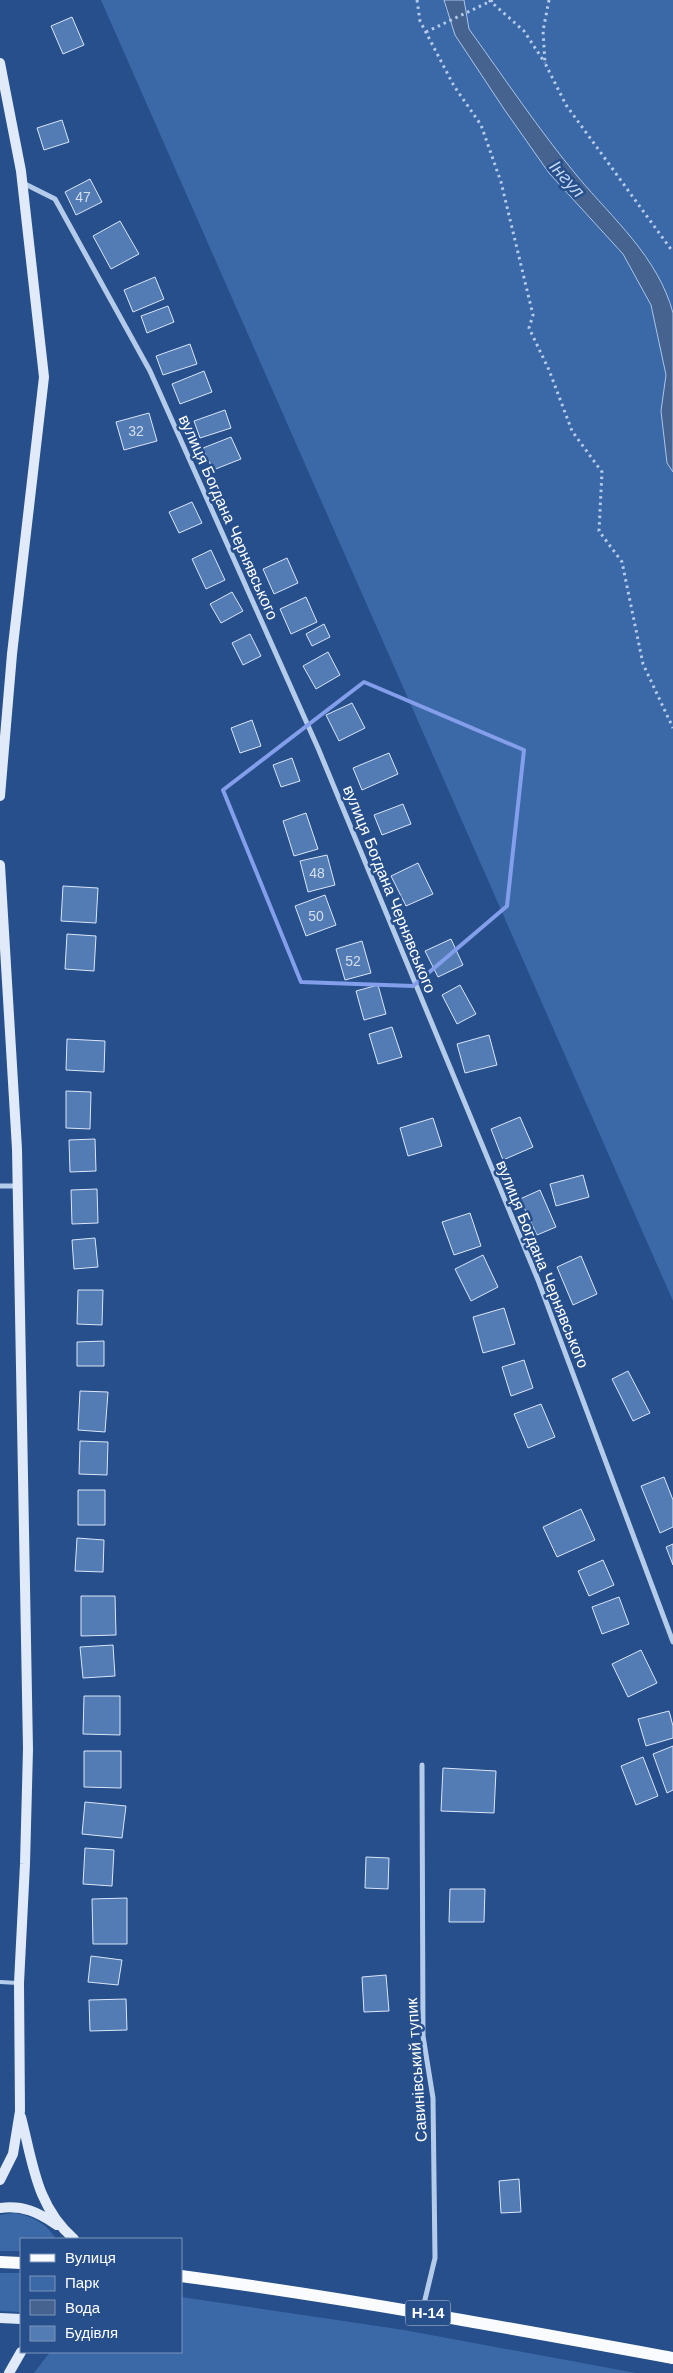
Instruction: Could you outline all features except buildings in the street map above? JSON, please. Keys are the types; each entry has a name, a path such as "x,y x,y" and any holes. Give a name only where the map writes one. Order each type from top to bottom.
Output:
{"main road":[{"path":"0,2262 20,2263"},
{"name":"Н-14","path":"182,2276 289,2290 422,2312 673,2358"}],"street":[{"path":"0,64 23,182 44,376 13,644 0,796"},
{"name":"вулиця Богдана Чернявського","path":"23,182 55,199 150,371 318,748 538,1280 673,1642"},
{"path":"0,865 18,1186 28,1749 26,1864 19,1983 20,2111 13,2154 0,2180"},
{"path":"0,1186 18,1186"},
{"name":"Савинівський тупик","path":"422,1765 423,2036 433,2098 435,2258 422,2312"},
{"path":"20,2111 34,2173 43,2199 65,2238"},
{"path":"0,2208 24,2208 36,2212 73,2238"},
{"path":"0,2318 20,2319"},
{"path":"9,2373 21,2353"}],"lane":[{"path":"0,1982 19,1983"}],"path":[{"path":"417,0 420,21 454,86 481,125 502,182 533,315 529,328 549,370 572,431 602,472 599,531 622,562 643,664 673,728"},
{"path":"545,63 543,31 550,0"},
{"path":"426,32 490,1 524,31 545,63 566,106 673,252"}],"highlighted area":[{"path":"364,682 524,750 507,906 413,986 301,982 223,790"}],"green space":[{"path":"101,0 444,0 446,10 549,173 623,254 651,305 666,375 661,411 667,463 673,472 673,1301"},
{"path":"464,0 673,0 673,313 657,274 646,256 578,177 536,123 469,29"},
{"path":"14,2213 27,2216 38,2221 55,2238 20,2238 20,2251 0,2251 0,2215"},
{"path":"0,2273 20,2273 20,2312 0,2311"},
{"path":"182,2297 404,2330 636,2373 34,2373 49,2353 182,2353"}],"water":[{"name":"Інгул","path":"444,0 464,0 469,29 536,123 578,177 646,256 657,274 673,313 673,472 667,463 661,411 666,375 651,305 623,254 549,173 504,109 455,35"}]}
